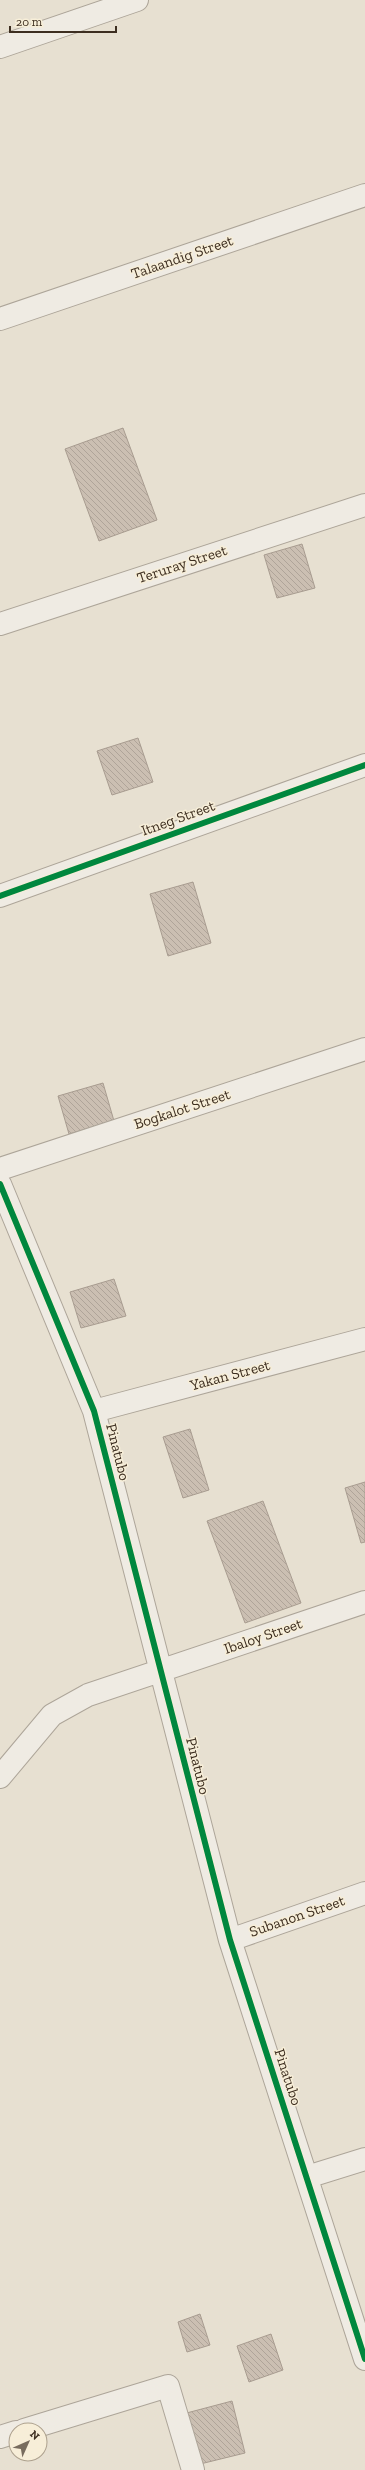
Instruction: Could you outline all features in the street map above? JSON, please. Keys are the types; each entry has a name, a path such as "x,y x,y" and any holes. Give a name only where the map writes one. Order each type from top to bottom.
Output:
{"street":[{"path":"0,47 137,0"},
{"name":"Talaandig Street","path":"0,319 365,195"},
{"name":"Teruray Street","path":"0,624 365,505"},
{"name":"Itneg Street","path":"0,896 365,765"},
{"name":"Bogkalot Street","path":"0,1169 365,1049"},
{"name":"Pinatubo","path":"0,1184 94,1411 230,1940 365,2359"},
{"name":"Yakan Street","path":"94,1411 365,1339"},
{"name":"Ibaloy Street","path":"0,1777 52,1715 88,1695 365,1602"},
{"name":"Subanon Street","path":"230,1940 365,1893"},
{"path":"307,2177 365,2159"},
{"path":"48,2423 168,2386 193,2470"}],"building":[{"path":"123,428 157,520 99,541 65,449"},
{"path":"302,544 315,588 277,598 264,555"},
{"path":"138,738 153,782 112,795 97,751"},
{"path":"193,882 211,943 168,956 150,894"},
{"path":"103,1083 114,1121 69,1134 58,1096"},
{"path":"114,1279 126,1316 81,1328 70,1292"},
{"path":"190,1429 209,1490 183,1498 163,1437"},
{"path":"365,1482 365,1542 361,1543 345,1488"},
{"path":"263,1501 301,1603 245,1623 207,1521"},
{"path":"200,2314 210,2345 187,2352 178,2322"},
{"path":"271,2334 283,2370 249,2382 237,2346"},
{"path":"232,2401 245,2453 192,2466 179,2415"}],"cycle path":[{"path":"0,896 365,765"},
{"path":"0,1184 94,1411 230,1940 365,2359"}]}
